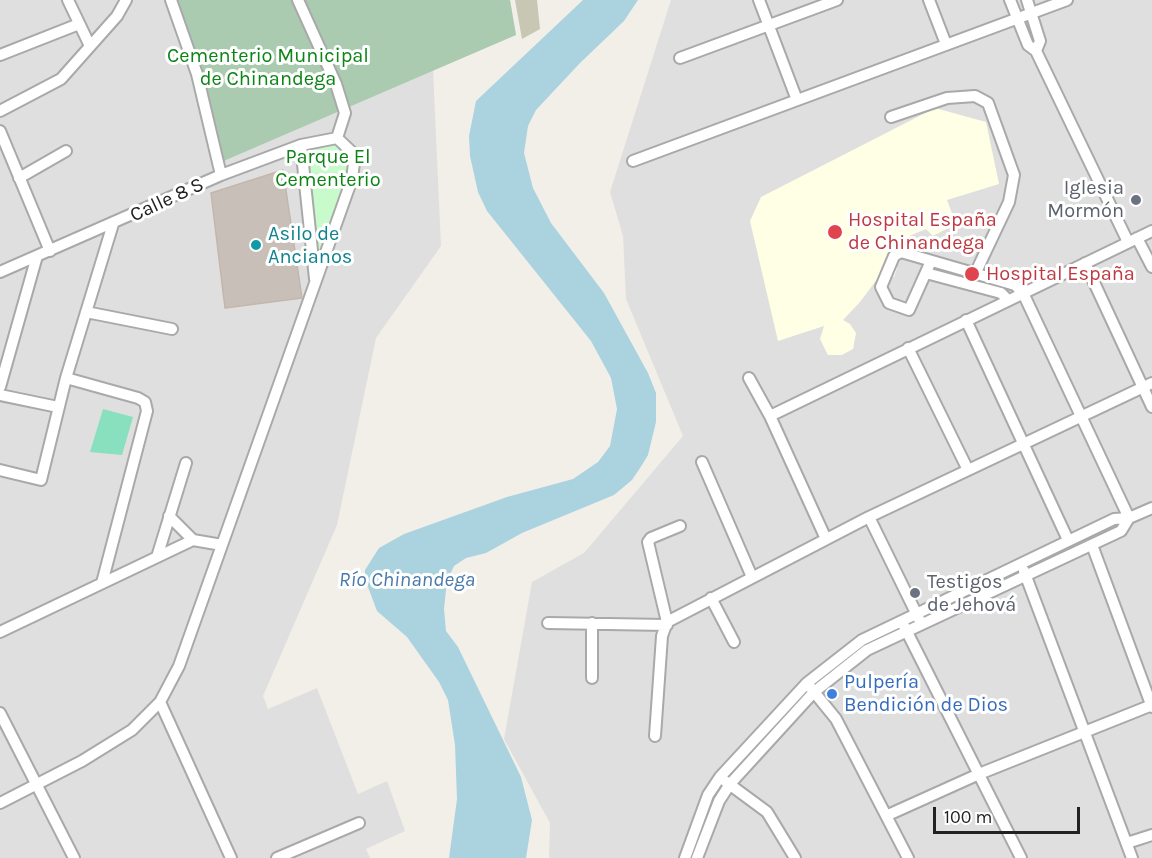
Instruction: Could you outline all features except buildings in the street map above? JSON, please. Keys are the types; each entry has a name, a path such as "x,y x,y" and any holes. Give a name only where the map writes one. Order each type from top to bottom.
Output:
{"street":[{"path":"68,0 90,46"},
{"path":"0,111 60,79 117,16 126,0"},
{"path":"171,0 197,74 221,175"},
{"path":"0,803 82,761 132,730 160,702 179,666 352,179 355,155 337,138 345,112 336,84 298,0"},
{"path":"759,0 797,100"},
{"path":"680,58 837,0"},
{"path":"929,0 946,45"},
{"path":"1010,0 1028,45 1036,51 1133,240 1152,267"},
{"path":"1027,0 1040,41 1036,51"},
{"path":"633,161 1068,0"},
{"path":"0,55 79,24"},
{"path":"891,117 947,99 975,96 988,103 1014,175 1009,201 975,274"},
{"path":"0,131 50,251"},
{"name":"Calle 8 S","path":"0,272 221,175 301,146 337,138"},
{"path":"301,146 316,284"},
{"path":"19,178 66,152"},
{"path":"0,470 41,480 66,378 113,224"},
{"path":"770,416 1152,231"},
{"path":"931,261 909,310 889,303 881,286 894,256 901,252 1015,285 1023,293 1129,518"},
{"path":"0,387 37,256"},
{"path":"1085,263 1147,385 1152,407"},
{"path":"926,273 1000,293 1008,300"},
{"path":"86,312 172,329"},
{"path":"966,320 1068,540"},
{"path":"908,348 968,470"},
{"path":"66,378 138,398 145,402 147,411 102,583"},
{"path":"749,378 770,416 826,539"},
{"path":"548,623 667,624 711,598 869,517 1147,385"},
{"path":"0,395 58,407"},
{"path":"702,462 752,577"},
{"path":"157,557 186,463"},
{"path":"685,858 708,795 720,777 862,640 1020,562 1114,519 1129,518 1152,508"},
{"path":"169,516 184,527 193,540"},
{"path":"869,517 921,624"},
{"path":"697,858 719,801 730,784 811,687 867,650 1121,531 1129,518"},
{"path":"655,736 658,671 662,636 667,624 648,542 651,538 680,526"},
{"path":"0,632 193,540 222,545"},
{"path":"888,815 979,774 1152,706 1092,545"},
{"path":"1020,562 1132,858"},
{"path":"711,598 734,642"},
{"path":"901,620 1021,858"},
{"path":"591,623 592,678"},
{"path":"811,687 836,719 888,815 908,858"},
{"path":"160,702 231,858"},
{"path":"0,713 74,858"},
{"path":"720,777 767,812 795,858"},
{"path":"277,858 359,823"},
{"path":"1126,843 1152,835"}],"shaded area":[{"path":"0,0 510,0 516,35 433,70 441,246 376,338 337,525 263,696 268,709 317,688 358,794 387,781 405,831 366,849 370,858 0,858"},
{"path":"515,0 537,0 540,29 522,39"},
{"path":"671,0 1152,0 1152,858 549,858 550,823 504,739 532,582 584,553 683,436 626,299 623,236 610,192"},
{"name":"Hospital España de Chinandega","path":"935,108 986,122 999,184 947,200 956,224 933,236 926,229 895,242 886,261 897,268 894,277 878,278 843,320 850,324 856,333 853,349 842,355 828,355 820,339 824,326 778,341 750,221 761,197"}],"green space":[{"name":"Cementerio Municipal de Chinandega","path":"173,0 510,0 516,35 219,163 195,51"},
{"name":"Parque El Cementerio","path":"336,144 349,157 350,169 322,253 317,258 304,164 313,150"},
{"path":"103,409 133,417 122,455 90,452"}],"water":[{"name":"Río Chinandega","path":"583,0 638,0 624,21 536,110 528,126 524,153 533,188 551,223 604,293 648,373 656,393 656,422 648,455 632,480 614,495 522,533 486,553 466,558 454,566 447,581 444,609 446,631 458,647 521,777 532,820 526,858 449,858 457,799 455,745 448,700 439,682 407,637 377,611 365,579 365,570 379,548 404,534 507,497 573,479 598,462 610,446 617,409 611,378 591,341 487,211 478,192 470,156 469,136 476,101"}],"place":[{"name":"Iglesia Mormón","path":"1136,200"},
{"name":"Hospital España de Chinandega","path":"835,232"},
{"name":"Asilo de Ancianos","path":"256,245"},
{"name":"Hospital España","path":"972,274"},
{"name":"Testigos de Jehová","path":"915,593"},
{"name":"Pulpería Bendición de Dios","path":"832,694"}]}
